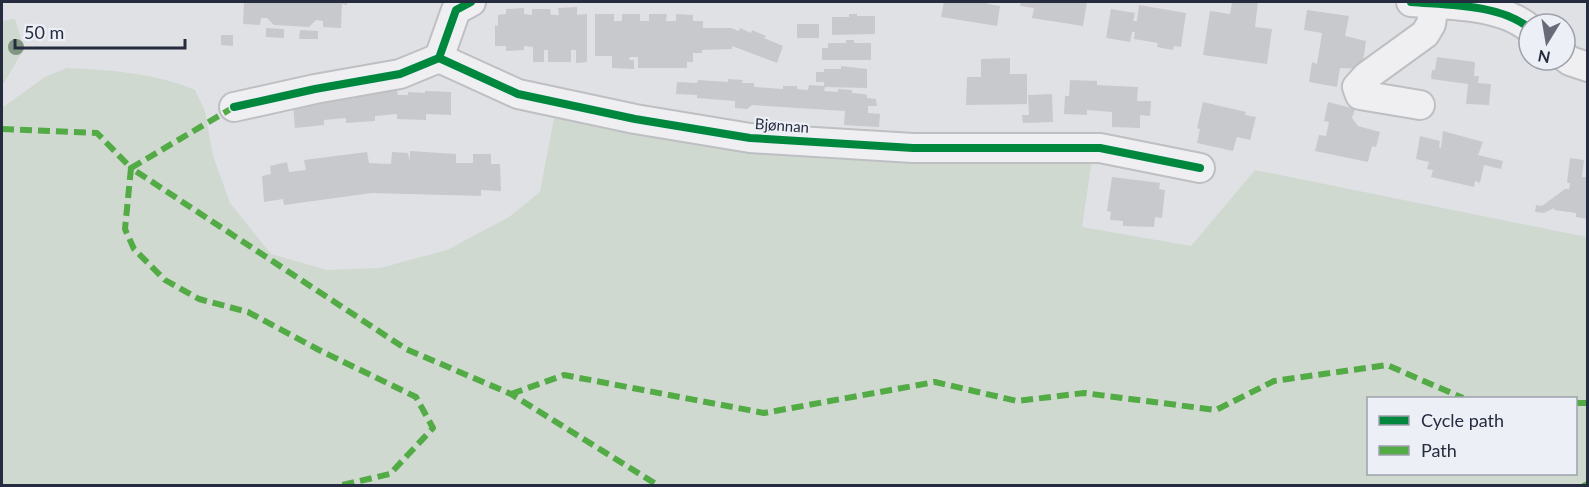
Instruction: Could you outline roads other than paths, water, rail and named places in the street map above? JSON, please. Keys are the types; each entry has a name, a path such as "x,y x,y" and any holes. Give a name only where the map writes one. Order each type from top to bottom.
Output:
{"street":[{"path":"234,107 315,89 400,74 439,58 456,10 471,2"},
{"path":"1420,105 1360,95 1357,87 1367,76 1425,34 1431,24 1423,3 1495,11 1517,19"},
{"name":"Bjønnan","path":"439,58 519,94 635,119 750,138 913,148 1100,148 1200,168"}]}
